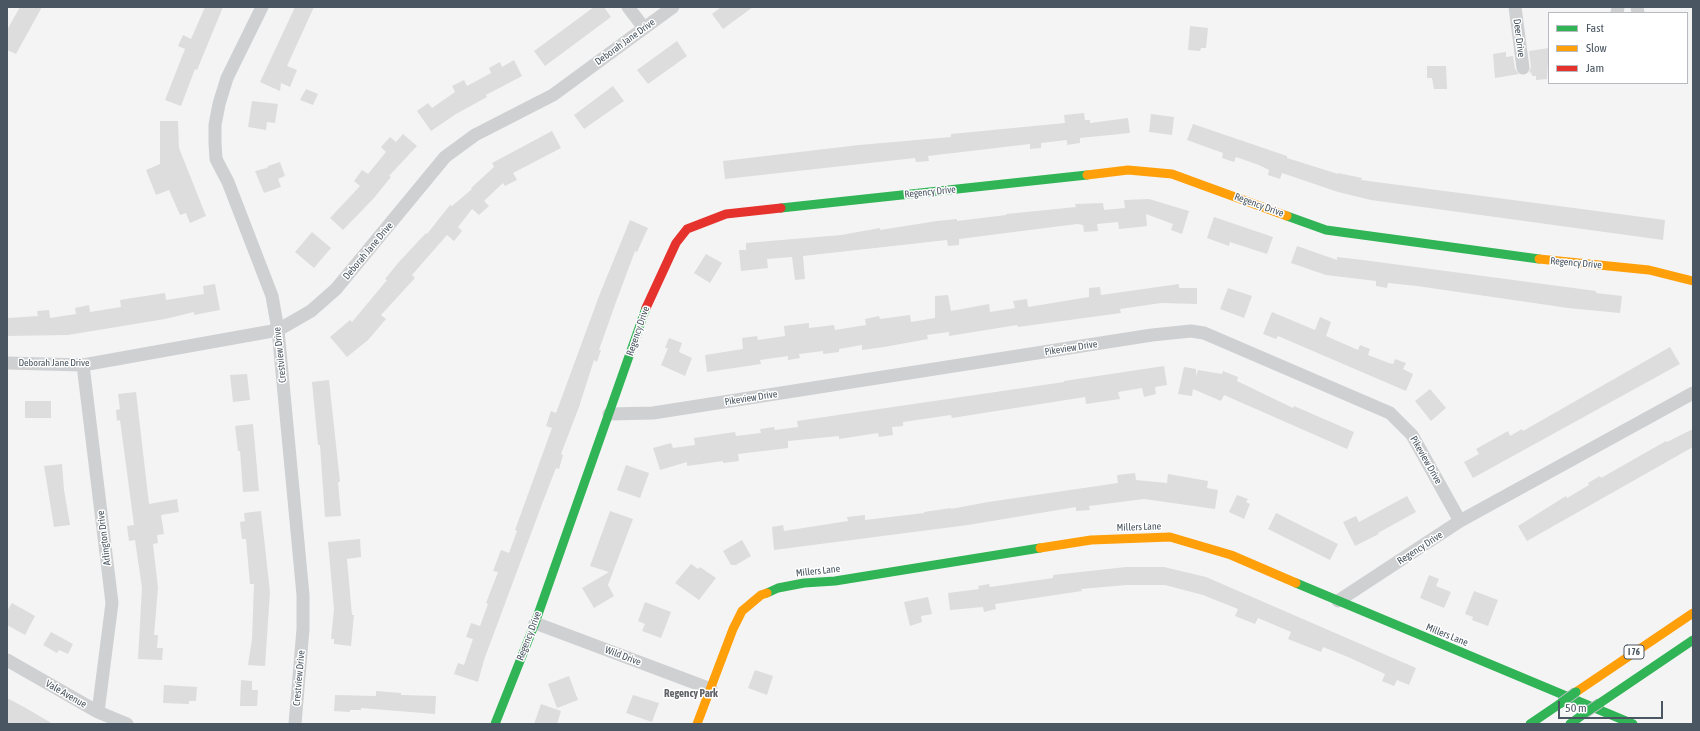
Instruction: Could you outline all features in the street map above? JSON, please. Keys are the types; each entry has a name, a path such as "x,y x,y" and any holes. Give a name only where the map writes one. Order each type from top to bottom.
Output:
{"main road":[{"name":"Regency Drive","path":"495,724 535,623 649,301 676,243 687,229 726,214 1128,170 1172,174 1326,230 1367,237 1550,261 1649,270 1693,281"},
{"name":"Millers Lane","path":"697,724 733,629 742,611 761,596 778,588 804,583 835,582 1091,540 1170,537 1231,555 1338,602 1633,724"},
{"name":"I 76","path":"1530,724 1693,612"},
{"name":"I 76","path":"1570,724 1693,640"}],"street":[{"name":"Crestview Drive","path":"262,7 227,78 215,124 215,143 216,160 228,182 272,296 278,330 303,595 303,629 295,724"},
{"path":"628,7 644,28"},
{"name":"Deborah Jane Drive","path":"7,363 83,365 278,330 311,311 336,289 446,157 475,136 553,95 673,7"},
{"name":"Deer Drive","path":"1515,7 1523,68"},
{"name":"Pikeview Drive","path":"609,414 653,413 1152,335 1191,331 1204,333 1390,413 1412,435 1460,521"},
{"name":"Arlington Drive","path":"83,365 112,603 98,712"},
{"name":"Regency Drive","path":"1338,602 1460,521 1693,393"},
{"name":"Wild Drive","path":"535,623 711,689"},
{"name":"Vale Avenue","path":"7,660 98,712 127,724"}],"building":[{"path":"20,7 42,7 16,54 7,50 7,30"},
{"path":"205,7 223,7 197,70 195,69 181,106 165,100 185,49 178,46 183,35 191,39"},
{"path":"295,7 314,7 287,66 297,70 290,87 281,83 280,91 260,82"},
{"path":"594,7 604,7 611,17 545,66 534,51"},
{"path":"721,7 753,7 723,29 712,14"},
{"path":"1190,26 1208,28 1206,48 1201,48 1200,51 1188,50"},
{"path":"677,41 687,56 648,84 637,70"},
{"path":"1548,48 1547,79 1536,80 1536,76 1532,76 1531,72 1529,73 1531,67 1529,51"},
{"path":"1506,52 1506,57 1513,56 1515,69 1519,74 1495,78 1493,54"},
{"path":"514,60 522,76 486,95 487,97 456,114 431,131 417,111 428,103 432,108 455,92 452,86 464,80 467,86 491,73 489,68 500,62 502,67"},
{"path":"1427,66 1446,66 1447,89 1434,89 1432,78 1427,78"},
{"path":"613,86 624,101 584,129 574,115"},
{"path":"306,89 318,94 313,105 300,100"},
{"path":"252,101 278,104 275,123 267,122 266,130 248,127"},
{"path":"1084,113 1085,120 1090,120 1090,123 1128,118 1130,133 1080,138 1080,143 1067,145 1067,140 1041,143 1041,148 1030,149 1030,144 928,156 929,161 916,162 915,158 725,179 723,161 859,145 951,137 951,134 1065,123 1064,115"},
{"path":"1151,114 1174,117 1172,135 1149,132"},
{"path":"160,121 178,121 179,148 206,216 190,223 186,213 180,215 169,190 156,195 146,170 160,164"},
{"path":"1193,124 1287,156 1287,158 1338,174 1362,178 1361,180 1665,220 1663,240 1371,200 1338,192 1282,173 1280,179 1268,175 1269,170 1259,165 1236,157 1234,162 1222,158 1223,153 1187,140"},
{"path":"552,131 561,148 513,173 517,180 505,186 503,183 484,201 489,206 479,215 472,209 458,227 462,231 454,241 447,235 412,275 415,278 381,315 386,319 368,340 347,357 330,337 350,320 352,322 387,280 385,279 398,263 426,233 427,234 450,205 452,206 472,189 471,188 494,167 492,163"},
{"path":"403,134 417,146 389,176 391,177 374,198 343,230 330,218 360,186 354,181 362,170 368,174 386,152 381,147 390,137 396,142"},
{"path":"280,162 285,176 278,179 281,187 264,193 255,171 267,168 268,166"},
{"path":"1149,199 1189,211 1182,234 1171,230 1173,224 1146,214 1147,226 1139,227 1119,229 1118,222 1097,224 1098,231 1084,232 1083,225 1077,224 959,239 959,245 948,246 947,240 803,256 805,279 795,280 792,257 767,259 768,268 741,271 739,250 746,250 746,243 841,235 880,228 880,230 937,221 957,219 957,221 1006,214 1076,207 1075,204 1103,203 1104,210 1125,208 1124,200"},
{"path":"1214,217 1273,237 1267,254 1230,242 1229,246 1207,238"},
{"path":"630,220 648,228 637,252 635,251 599,350 601,350 597,362 594,360 579,407 561,454 563,455 559,469 556,468 542,504 484,660 478,682 454,674 458,663 464,665 473,639 466,637 471,623 480,626 488,604 486,603 498,572 493,571 501,550 509,553 517,531 515,530 552,428 546,426 551,411 556,413 599,296"},
{"path":"312,232 331,248 314,268 295,252"},
{"path":"1297,246 1337,260 1337,257 1363,260 1596,291 1596,293 1622,296 1620,313 1568,308 1417,286 1388,283 1387,288 1376,286 1376,281 1326,275 1291,263"},
{"path":"706,254 722,263 710,283 694,273"},
{"path":"215,284 220,310 194,315 194,312 165,319 68,335 7,336 7,318 38,316 37,311 49,310 50,318 76,314 75,308 89,305 90,312 121,307 120,300 165,293 166,300 204,294 203,286"},
{"path":"1179,284 1179,288 1197,288 1197,304 1161,303 1120,309 1121,313 1018,327 1017,325 949,336 949,332 927,335 928,339 884,347 862,350 862,345 839,349 839,352 823,354 823,351 799,354 800,358 788,360 788,356 760,360 761,364 707,372 705,355 743,349 742,338 757,336 758,340 785,336 784,326 809,323 809,328 834,325 835,330 866,325 865,319 879,316 880,319 910,315 911,322 935,318 935,296 948,295 951,311 989,304 990,312 1015,308 1013,301 1027,299 1028,307 1089,297 1089,288 1100,287 1101,295"},
{"path":"1228,288 1252,296 1244,318 1220,309"},
{"path":"1272,312 1315,330 1320,317 1331,322 1326,336 1358,350 1360,345 1370,349 1368,355 1389,363 1393,364 1395,359 1406,363 1403,369 1413,374 1406,391 1278,336 1276,339 1263,334"},
{"path":"669,338 682,343 679,352 692,358 685,376 661,365 668,348 665,348"},
{"path":"1670,347 1680,364 1473,478 1464,462 1479,454 1476,449 1508,431 1510,436 1522,429 1523,431"},
{"path":"1164,366 1167,385 1155,387 1156,394 1144,397 1142,388 1118,392 1120,399 1086,404 1085,397 952,418 951,415 903,422 903,426 892,427 893,435 879,437 878,433 839,439 839,436 788,441 788,448 738,454 739,461 723,463 723,461 687,466 687,462 660,470 653,448 671,443 673,448 695,445 694,438 735,432 736,436 761,433 760,429 774,427 775,430 798,427 797,421"},
{"path":"1184,367 1196,369 1196,376 1198,370 1222,374 1223,371 1238,377 1237,381 1293,408 1294,406 1354,432 1347,449 1224,395 1221,401 1193,389 1192,396 1178,394"},
{"path":"247,374 250,400 233,402 230,375"},
{"path":"329,380 340,482 338,482 341,516 325,517 320,445 318,445 312,382"},
{"path":"1430,389 1446,408 1431,421 1415,401"},
{"path":"136,392 149,504 177,499 179,512 161,515 164,534 157,535 158,543 153,544 158,588 154,635 158,635 157,648 163,648 162,660 138,659 142,588 135,540 129,541 127,526 134,525 120,420 117,421 116,410 120,409 118,394"},
{"path":"25,401 51,401 51,418 25,418"},
{"path":"253,424 259,491 243,492 240,451 238,451 235,426"},
{"path":"1693,429 1693,447 1527,541 1518,526 1566,496 1567,498 1589,485 1588,483 1600,476 1601,478 1666,441 1667,442"},
{"path":"62,464 64,490 70,525 54,527 44,466"},
{"path":"626,465 649,473 640,498 617,490"},
{"path":"1135,473 1136,480 1167,483 1168,474 1208,481 1207,488 1218,490 1215,509 1144,499 1089,506 1090,510 1076,511 1076,507 968,525 774,550 772,527 783,525 784,531 848,521 847,517 865,515 865,520 951,509 988,502 1118,483 1117,475"},
{"path":"1237,495 1248,499 1246,502 1250,504 1244,519 1229,512"},
{"path":"1407,496 1416,512 1378,533 1379,534 1355,546 1343,522 1356,516 1359,522"},
{"path":"261,511 270,592 265,666 248,665 252,639 254,584 250,584 246,539 242,539 240,522 245,521 244,513"},
{"path":"610,511 633,519 608,585 614,596 594,608 582,588 609,572 590,566"},
{"path":"1276,513 1338,544 1330,560 1268,529"},
{"path":"360,539 361,557 347,559 352,615 354,615 351,646 334,644 334,639 331,639 334,609 328,542"},
{"path":"742,540 751,556 736,565 731,565 723,551"},
{"path":"691,564 698,569 700,567 716,578 699,600 675,583"},
{"path":"1126,567 1164,567 1206,577 1416,668 1409,685 1397,680 1394,686 1382,681 1385,674 1348,657 1323,647 1321,652 1288,639 1291,632 1258,618 1255,624 1235,616 1238,609 1203,595 1165,585 1126,585 1081,589 1082,591 995,604 996,609 984,612 983,607 950,610 948,593 979,589 978,586 989,584 990,587 1053,578 1053,575"},
{"path":"1429,575 1439,579 1436,586 1451,592 1444,608 1420,598"},
{"path":"1474,591 1498,600 1488,626 1472,620 1473,617 1465,614"},
{"path":"928,597 932,614 921,616 922,622 910,626 904,602"},
{"path":"645,602 671,612 661,638 642,631 645,624 638,621"},
{"path":"12,603 35,616 25,635 7,625 7,611"},
{"path":"51,632 73,644 68,654 59,650 57,653 43,645"},
{"path":"755,670 773,676 767,695 748,688"},
{"path":"569,676 578,700 557,708 548,684"},
{"path":"241,680 252,681 252,690 258,690 257,706 240,706"},
{"path":"164,685 197,687 196,701 189,701 189,704 163,703"},
{"path":"376,691 401,693 401,695 436,696 435,714 361,708 361,710 350,710 350,712 334,711 335,695 376,696"},
{"path":"633,695 659,703 652,722 626,713"},
{"path":"7,698 24,707 53,724 7,724"},
{"path":"541,704 561,711 557,724 534,724"}],"traffic: fast":[{"path":"781,208 1087,175"},
{"path":"1287,216 1326,230 1539,259"},
{"path":"495,724 535,623 646,308"},
{"path":"767,593 778,588 804,583 835,581 1040,548"},
{"path":"1296,583 1633,724"},
{"path":"1600,703 1693,640"},
{"path":"1561,703 1576,692"},
{"path":"1530,724 1561,703"},
{"path":"1585,713 1600,703"},
{"path":"1570,724 1585,713"}],"traffic: slow":[{"path":"1087,175 1128,170 1172,174 1287,216"},
{"path":"1539,259 1649,270 1693,281"},
{"path":"1040,548 1091,540 1170,537 1231,555 1296,583"},
{"path":"697,724 733,629 742,611 761,595 767,593"},
{"path":"1576,692 1693,613"}],"traffic: jam":[{"path":"646,308 676,243 687,229 726,214 781,208"}],"district":[{"name":"Regency Park","path":"691,694"}]}
